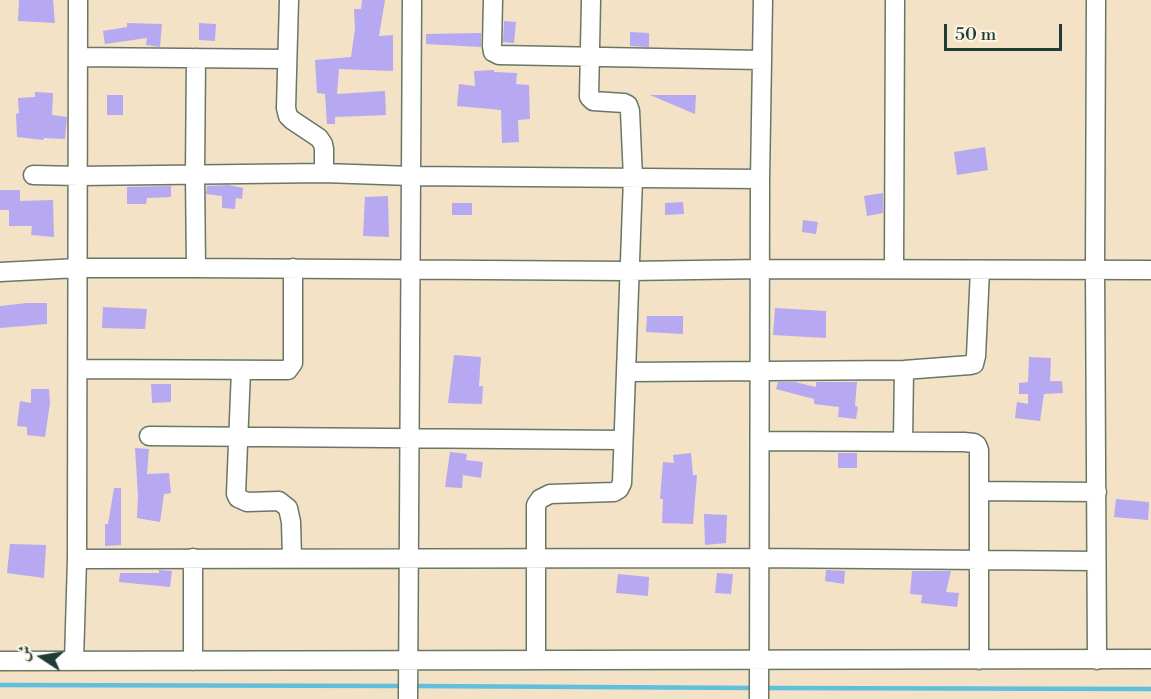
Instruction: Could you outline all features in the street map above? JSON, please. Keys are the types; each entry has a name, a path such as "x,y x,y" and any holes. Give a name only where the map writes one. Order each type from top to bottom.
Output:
{"street":[{"path":"74,661 77,559 78,0"},
{"path":"288,0 286,108 288,116 319,138 323,144 324,172"},
{"path":"408,699 412,0"},
{"path":"493,0 492,46 496,54 761,60"},
{"path":"536,660 535,510 540,499 550,494 616,491 622,483 633,178 630,107 620,102 590,99 591,0"},
{"path":"759,699 760,179 763,0"},
{"path":"894,270 895,0"},
{"path":"1096,0 1097,660"},
{"path":"78,57 287,59"},
{"path":"196,58 196,268"},
{"path":"33,175 324,172 411,176 760,179"},
{"path":"0,272 78,268 410,268 629,271 1151,270"},
{"path":"78,369 285,370 292,366 293,268"},
{"path":"627,372 904,370 974,364 980,270"},
{"path":"241,369 236,494 238,498 246,502 279,501 288,508 291,522 292,558"},
{"path":"903,441 904,370"},
{"path":"149,436 623,440"},
{"path":"760,441 974,443 979,450 979,660"},
{"path":"979,491 1097,492"},
{"path":"193,558 193,661"},
{"path":"77,559 759,558 1096,561"},
{"path":"0,661 1151,659"}],"building":[{"path":"19,0 53,0 55,23 18,21"},
{"path":"362,0 385,0 379,36 393,35 393,71 339,69 337,94 385,91 386,115 335,117 335,124 327,124 325,94 317,93 315,60 351,57 355,29 354,9 361,9"},
{"path":"504,21 516,22 514,43 503,42"},
{"path":"127,23 162,24 160,47 146,45 147,38 105,44 103,31 127,27"},
{"path":"199,23 216,24 215,41 199,40"},
{"path":"630,32 649,33 649,47 630,46"},
{"path":"481,33 481,47 426,44 426,34"},
{"path":"494,70 494,72 517,73 516,84 529,85 530,119 518,120 519,142 502,143 501,110 457,106 459,84 475,86 474,71"},
{"path":"35,92 53,93 52,115 67,117 65,139 44,138 43,140 17,137 18,98 35,97"},
{"path":"107,95 123,95 123,115 107,115"},
{"path":"650,95 696,95 695,114"},
{"path":"985,147 988,170 957,175 954,152"},
{"path":"228,185 243,188 242,199 236,198 235,209 222,208 222,196 206,194 207,186"},
{"path":"171,186 171,197 147,198 146,204 127,204 127,187"},
{"path":"0,190 20,190 20,201 53,200 54,237 31,235 32,226 9,226 9,210 0,210"},
{"path":"883,193 883,213 867,216 864,196"},
{"path":"388,196 389,237 363,236 365,197"},
{"path":"683,202 684,214 665,215 665,203"},
{"path":"452,203 472,203 472,215 452,215"},
{"path":"803,220 818,222 816,234 802,232"},
{"path":"47,303 47,324 0,328 0,306"},
{"path":"103,307 147,309 145,329 102,328"},
{"path":"775,308 826,311 826,338 773,335"},
{"path":"647,316 683,316 683,334 646,332"},
{"path":"454,355 481,357 479,386 483,386 482,404 448,403"},
{"path":"1029,357 1051,358 1050,381 1062,381 1063,393 1044,394 1040,421 1015,418 1017,402 1028,404 1028,394 1019,394 1019,383 1028,382"},
{"path":"778,382 795,382 816,387 816,382 857,382 856,419 838,417 839,407 814,404 814,399 776,389"},
{"path":"151,384 171,384 171,402 152,403"},
{"path":"31,389 49,389 50,403 45,437 27,435 27,427 17,426 20,401 31,403"},
{"path":"135,448 149,449 147,474 169,473 171,493 164,494 160,522 137,518"},
{"path":"450,452 467,454 466,460 483,462 481,478 463,475 462,488 445,487"},
{"path":"691,453 693,475 697,475 693,524 662,523 663,499 660,499 663,462 674,463 673,455"},
{"path":"838,453 857,453 857,468 838,468"},
{"path":"114,488 121,488 121,545 105,546 105,524 108,524"},
{"path":"1116,499 1149,502 1148,520 1114,517"},
{"path":"704,514 727,515 726,543 705,545"},
{"path":"10,544 46,545 44,578 7,573"},
{"path":"159,570 172,571 170,587 119,582 120,573 159,573"},
{"path":"826,570 845,571 844,584 825,581"},
{"path":"912,571 951,571 946,592 959,593 957,607 921,603 922,595 910,594"},
{"path":"717,573 733,574 731,594 715,593"},
{"path":"618,574 649,577 648,596 616,593"}],"waterway":[{"path":"0,685 405,686"},
{"path":"414,686 756,688"},
{"path":"765,688 1151,689"}]}
